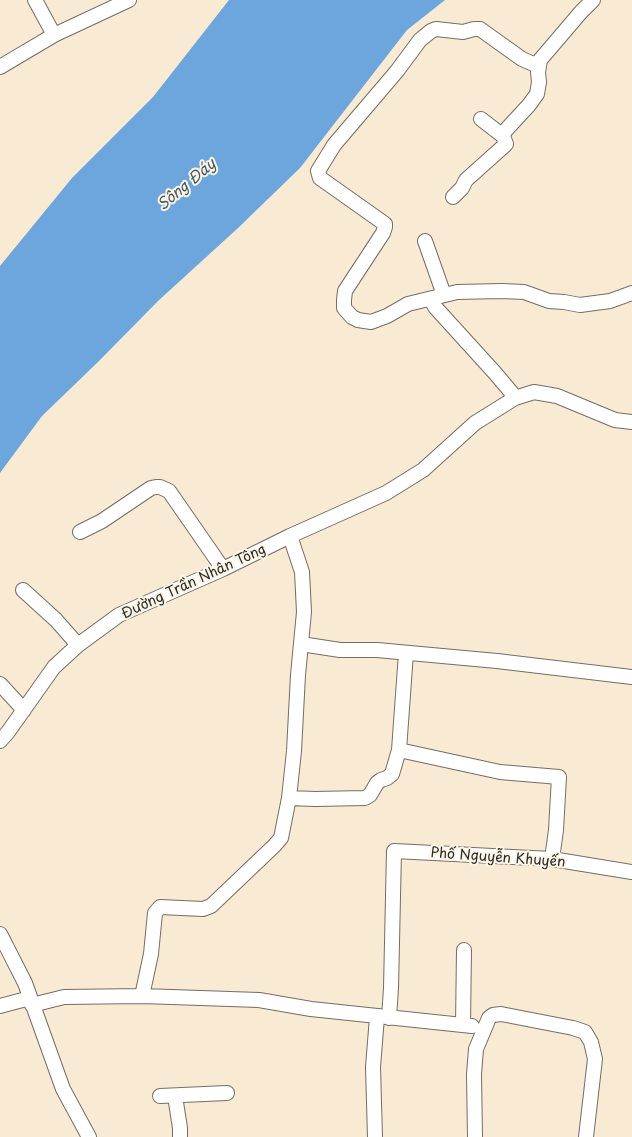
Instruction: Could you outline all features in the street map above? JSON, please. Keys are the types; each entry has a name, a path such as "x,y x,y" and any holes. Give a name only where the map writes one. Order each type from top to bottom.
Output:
{"street":[{"path":"35,0 54,36"},
{"path":"0,67 54,36 130,0"},
{"path":"503,136 505,131 537,94 540,60 593,0"},
{"path":"538,66 522,58 480,29 463,32 436,29 420,40 397,71 334,145 318,171 320,178 385,224 383,233 346,291 344,308 352,317 371,322 387,316 408,304 457,292 524,292 549,301 580,305 610,301 632,293"},
{"path":"452,196 462,188 466,180 506,144 503,136 481,119"},
{"path":"424,241 437,297 435,307 495,373 514,398 534,392 557,396 616,420 632,422"},
{"name":"Đường Trần Nhân Tông","path":"0,741 54,667 78,645 120,615 386,493 423,470 475,423 514,398"},
{"path":"80,532 102,521 151,488 160,487 169,491 223,568"},
{"path":"142,996 155,912 160,907 203,909 211,906 281,838 289,798 294,751 304,612 302,572 290,536"},
{"path":"23,590 56,620 78,645"},
{"path":"301,644 340,650 377,650 506,662 632,677"},
{"path":"289,798 364,798 370,795 377,783 392,774 399,750 406,653"},
{"path":"0,684 24,710"},
{"path":"399,750 500,772 559,777 556,830 552,859"},
{"name":"Phố Nguyễn Khuyến","path":"383,1017 391,988 394,851 552,859 632,872"},
{"path":"0,934 25,983 63,1089 89,1137"},
{"path":"0,1006 64,997 142,996 259,1000 311,1009 468,1026 464,950"},
{"path":"475,1137 474,1074 476,1049 489,1018 493,1015 501,1014 586,1032 591,1042 595,1059 586,1137"},
{"path":"375,1137 373,1067 383,1017"},
{"path":"160,1096 227,1093"},
{"path":"176,1096 180,1137"}],"water":[{"name":"Sông Đáy","path":"229,0 445,0 407,30 300,168 158,301 42,416 0,473 0,266 72,178 153,97"}]}
